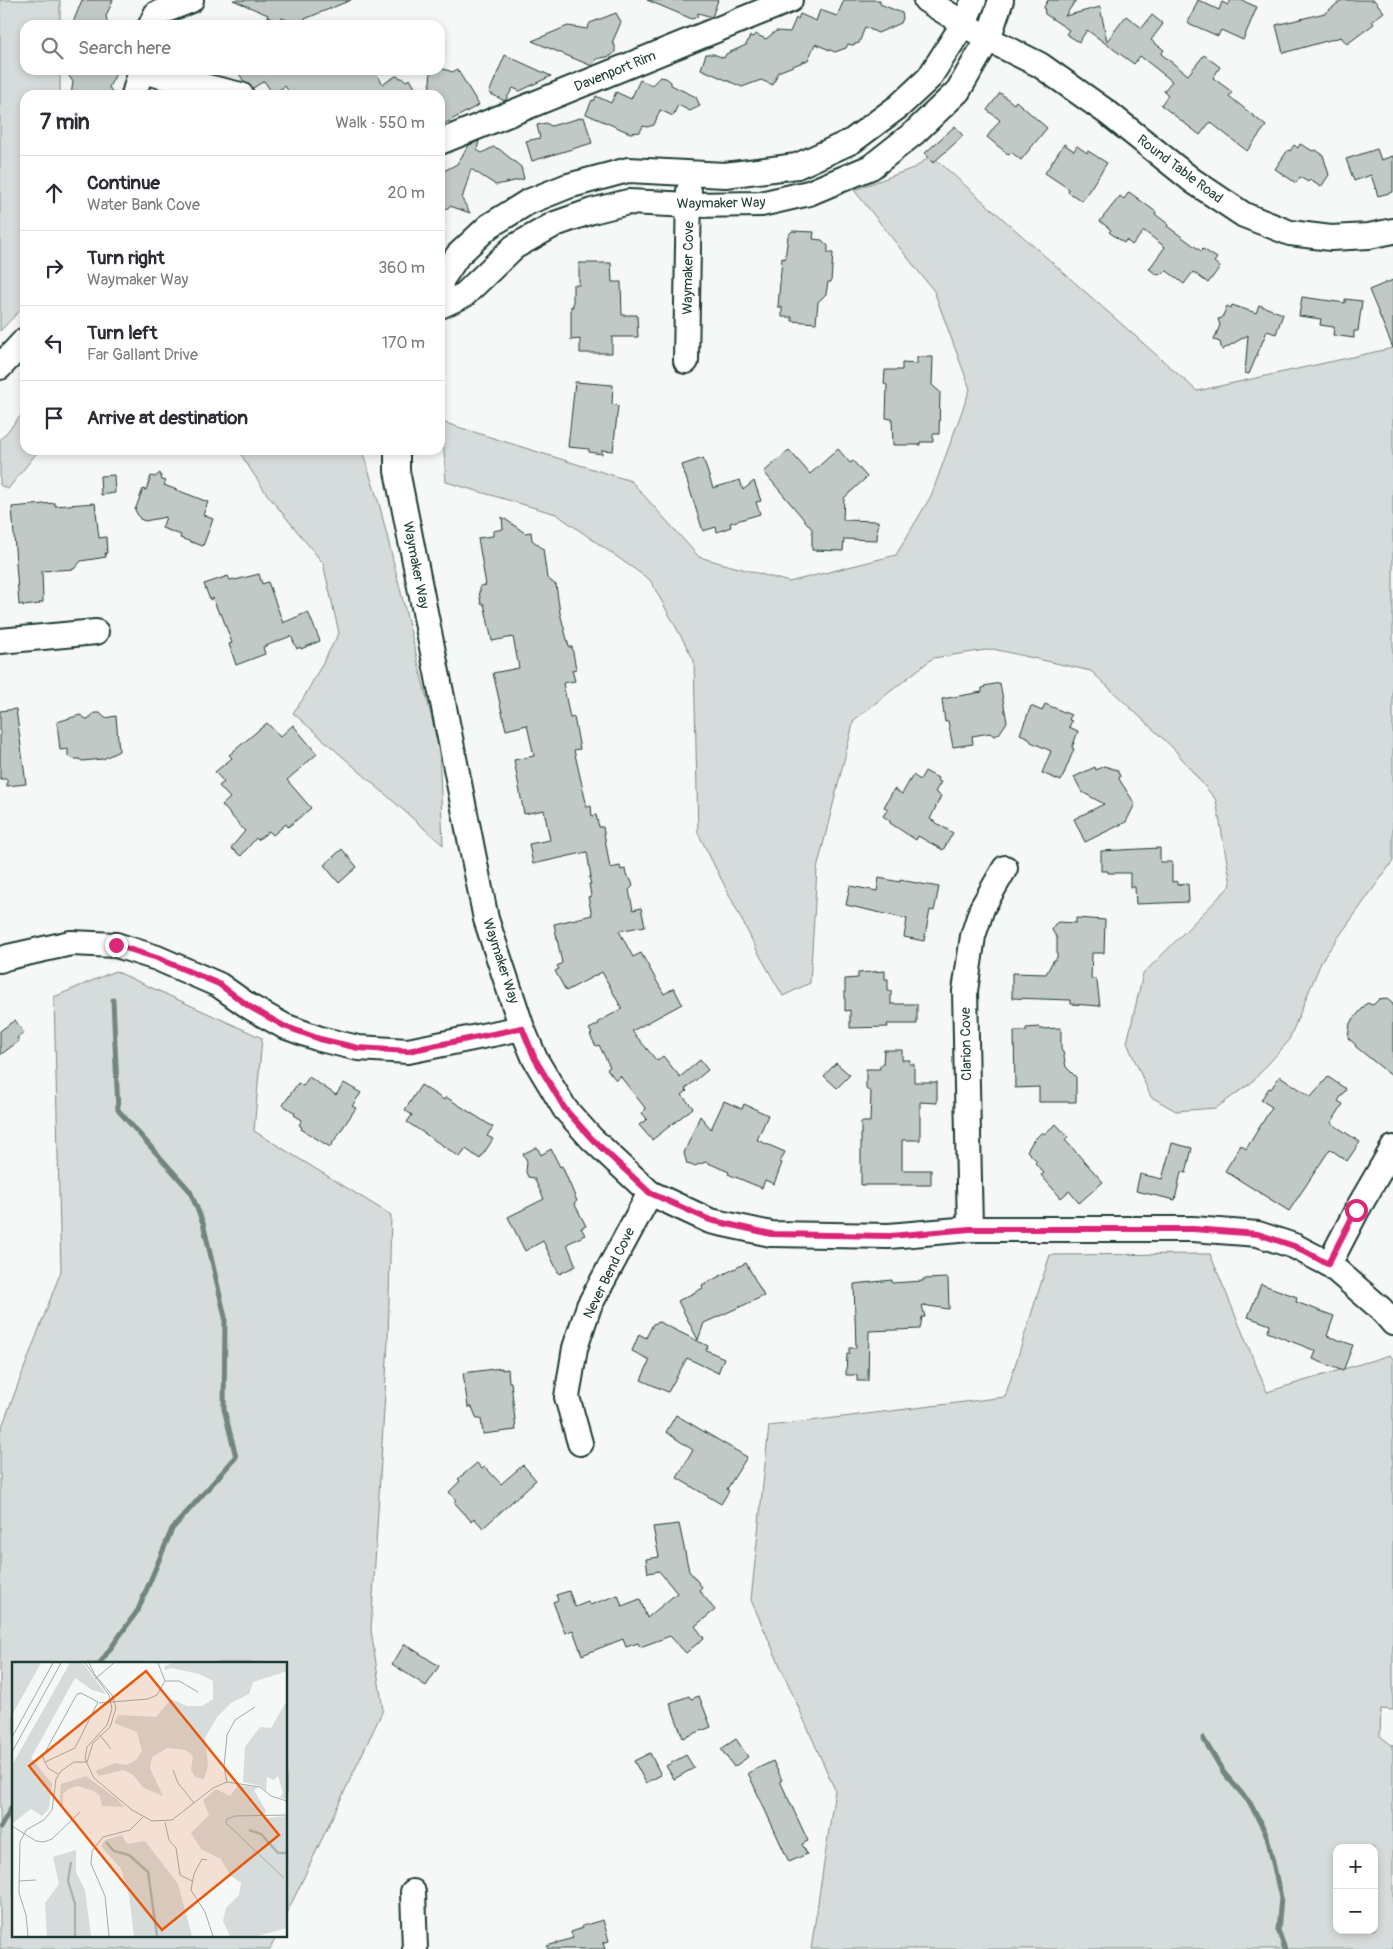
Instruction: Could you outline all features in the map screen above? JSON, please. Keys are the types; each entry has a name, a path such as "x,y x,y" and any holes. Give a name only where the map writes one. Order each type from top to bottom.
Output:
{"street":[{"path":"153,20 156,14 191,0"},
{"name":"Davenport Rim","path":"445,140 790,0"},
{"path":"926,0 988,39"},
{"name":"Waymaker Way","path":"445,274 458,255 489,226 528,202 568,186 628,170 725,176 797,166 852,141 899,106 930,78 964,23 974,0"},
{"name":"Waymaker Way","path":"445,304 464,295 514,247 555,224 592,210 628,202 690,205 761,204 809,193 870,168 914,133 958,91 988,39 1001,0"},
{"name":"Round Table Road","path":"988,39 1040,65 1108,113 1193,181 1244,215 1290,233 1331,238 1370,236 1393,230"},
{"path":"135,90 140,75"},
{"path":"161,75 221,90"},
{"name":"Waymaker Cove","path":"686,361 689,174"},
{"path":"0,368 20,346"},
{"name":"Waymaker Way","path":"398,455 397,471 486,919 522,1028 535,1059 565,1109 591,1138 650,1193 710,1220 771,1234 890,1236 970,1229 1193,1229 1258,1234 1294,1246 1328,1264 1382,1309 1393,1322"},
{"path":"0,641 96,632"},
{"name":"Clarion Cove","path":"970,1229 965,991 973,936 982,908 1005,868"},
{"path":"0,960 71,943 116,945 157,958 219,984 250,1007 284,1026 320,1039 358,1048 408,1051 522,1028"},
{"path":"1328,1264 1356,1210 1393,1148"},
{"name":"Never Bend Cove","path":"580,1443 567,1397 575,1348 589,1306 650,1193"},
{"path":"413,1892 415,1949"}],"shaded area":[{"path":"0,0 60,0 60,20 20,20 20,75 60,75 60,90 20,90 20,310 0,331"},
{"path":"931,155 1197,391 1393,348 1393,861 1322,960 1288,1042 1251,1083 1216,1108 1176,1111 1151,1097 1127,1043 1143,974 1231,885 1216,800 1173,748 1091,671 993,649 933,658 854,720 817,869 810,983 783,996 760,956 698,833 694,660 650,580 556,514 446,482 445,423 631,481 699,557 789,582 896,555 931,496 970,389 934,291 854,190 916,167"},
{"path":"20,417 20,455 35,455 8,489 0,485 0,440"},
{"path":"241,455 364,455 380,507 439,748 443,845 293,713 303,699 339,633 323,563 266,493"},
{"path":"115,971 262,1038 254,1131 391,1215 388,1342 371,1630 383,1710 288,1911 288,1662 12,1662 12,1936 276,1936 270,1949 0,1949 0,1432 61,1271 54,997"},
{"path":"1210,1254 1267,1392 1390,1355 1393,1359 1393,1710 1381,1709 1380,1736 1393,1746 1393,1949 811,1949 835,1790 751,1600 769,1426 1005,1397 1050,1255"}],"building":[{"path":"82,0 113,0 106,16 107,20 74,20"},
{"path":"233,0 351,0 302,20 282,18 281,20 275,20 267,17 268,15"},
{"path":"647,0 718,0 712,17 698,13 697,17 692,19"},
{"path":"844,0 880,0 880,4 902,13 903,18 901,23 878,33 865,27 859,43 848,44 846,48 835,52 815,44 808,60 778,72 773,85 761,80 742,87 701,69 706,54 713,54 724,58 726,54 746,45 750,36 753,37 755,34 766,39 776,31 790,32 796,18 798,19 800,14 816,21 820,10 837,16"},
{"path":"1048,0 1076,0 1065,16 1100,7 1107,41 1126,16 1142,28 1152,15 1163,24 1151,40 1164,50 1161,54 1188,75 1204,55 1220,67 1213,78 1232,92 1229,96 1266,126 1247,151 1210,122 1200,135 1161,105 1168,95 1164,91 1172,81 1140,56 1134,64 1087,30 1079,42 1066,34 1069,30 1045,14 1044,7"},
{"path":"1198,0 1219,10 1222,2 1228,5 1231,0 1241,0 1257,7 1243,40 1221,30 1218,36 1188,23"},
{"path":"1342,0 1374,0 1384,12 1372,21 1374,24 1347,44 1341,37 1283,53 1276,25 1325,13"},
{"path":"616,13 621,22 612,43 615,45 615,52 611,56 596,59 592,66 532,41 568,26 587,29 590,23"},
{"path":"505,55 551,76 520,91 513,88 505,101 489,93"},
{"path":"457,69 479,105 445,123 445,90 429,90 431,75 445,75 445,70 453,72"},
{"path":"68,75 115,75 109,87 111,90 72,90 73,82"},
{"path":"240,75 377,75 383,84 396,76 406,81 410,79 416,90 288,90 285,86 279,90 270,90 264,81 253,88 244,82"},
{"path":"660,77 666,78 671,82 671,85 696,97 700,106 690,111 678,105 673,116 660,110 654,125 643,126 640,132 630,133 586,114 592,100 594,101 596,96 611,103 616,92 631,99 640,80 652,85"},
{"path":"1000,93 1014,104 1016,101 1047,128 1021,160 1011,152 1009,155 987,137 1000,120 987,110"},
{"path":"584,117 592,143 532,161 526,141 540,138 537,125 546,123 551,126"},
{"path":"955,126 963,136 933,163 925,153"},
{"path":"479,141 477,150 482,153 493,147 499,149 521,167 524,179 496,185 471,169 462,199 470,213 450,206 446,209 445,170 457,164 469,145"},
{"path":"1064,144 1074,151 1077,146 1107,163 1082,201 1068,192 1069,189 1045,173"},
{"path":"1300,144 1323,155 1329,175 1321,187 1310,180 1308,182 1300,177 1296,183 1275,169 1288,150 1290,151 1294,145 1298,148"},
{"path":"1377,149 1381,160 1393,156 1393,192 1378,196 1371,175 1354,181 1346,159"},
{"path":"1129,192 1156,212 1155,214 1168,224 1167,226 1201,251 1203,249 1217,258 1214,262 1220,267 1208,283 1193,272 1184,284 1167,271 1158,275 1149,269 1165,247 1144,231 1132,245 1126,240 1124,243 1109,232 1111,230 1100,221 1120,196 1124,199"},
{"path":"792,231 814,232 813,239 822,240 828,246 828,253 833,253 831,282 828,282 826,294 818,302 816,323 792,321 792,317 782,317 782,307 778,307 782,258 785,259 788,236"},
{"path":"579,263 611,263 612,282 621,282 622,315 637,315 638,337 612,337 612,353 580,353 580,339 571,340 573,285 579,285"},
{"path":"1393,280 1393,348 1369,290"},
{"path":"1302,297 1345,303 1345,299 1362,301 1358,331 1354,331 1354,338 1333,335 1334,327 1320,325 1321,319 1299,316"},
{"path":"1232,305 1256,313 1259,305 1283,314 1276,334 1267,331 1249,374 1245,373 1248,335 1222,350 1220,342 1214,340 1220,325 1218,319 1222,318 1227,306 1231,308"},
{"path":"917,357 933,357 932,385 940,392 939,434 933,434 933,442 920,442 920,445 893,445 892,419 886,418 887,385 884,384 885,370 902,370 902,363 917,364"},
{"path":"575,382 613,385 612,404 618,406 613,451 602,450 602,454 589,452 589,449 568,447"},
{"path":"838,449 850,463 853,461 867,477 844,498 843,520 878,521 877,540 844,539 843,551 812,550 812,529 764,472 789,450 810,474"},
{"path":"703,458 713,488 740,480 743,490 754,481 761,501 756,502 760,514 730,523 731,527 717,532 716,527 703,531 682,465"},
{"path":"160,473 162,480 166,481 164,485 208,502 203,515 213,519 203,546 180,538 181,535 162,528 166,517 145,521 140,519 135,510 143,489 146,490 151,476 155,477"},
{"path":"114,475 115,493 101,495 100,476"},
{"path":"55,503 55,506 95,503 99,538 106,537 106,557 81,561 74,569 42,571 43,602 40,604 19,605 12,507"},
{"path":"502,517 525,533 531,532 532,540 543,549 547,578 556,585 560,613 569,647 572,647 576,669 572,670 575,681 563,683 570,718 574,717 580,749 574,750 587,807 591,806 592,816 596,815 599,827 603,827 610,868 620,866 621,870 625,869 626,875 631,880 633,886 629,890 633,910 641,908 645,926 619,931 633,957 641,953 664,994 674,988 682,1004 632,1031 657,1061 663,1056 680,1077 700,1060 708,1070 685,1089 687,1091 682,1095 693,1108 652,1140 639,1125 647,1119 642,1113 646,1109 620,1076 616,1080 607,1069 610,1067 599,1045 596,1046 590,1035 592,1034 589,1029 622,1009 602,972 566,991 555,971 559,969 557,966 562,963 554,924 592,915 588,897 591,896 589,877 591,877 587,852 533,864 529,844 550,840 544,810 524,814 514,760 534,756 527,725 506,730 493,673 519,668 513,637 492,641 484,604 481,604 479,591 480,586 486,585 478,538 493,536 493,531 503,529"},
{"path":"259,574 262,584 268,582 283,623 308,612 320,641 297,649 291,636 263,647 265,654 236,665 229,644 232,643 221,613 219,614 213,598 210,600 204,584 228,576 230,580 235,580"},
{"path":"1000,683 1007,722 999,734 994,736 990,733 972,736 973,744 953,747 948,721 945,722 942,699 982,692 984,686"},
{"path":"1045,704 1071,715 1069,720 1072,721 1069,727 1078,731 1072,748 1074,749 1061,781 1042,773 1051,751 1031,742 1029,738 1020,734 1031,706 1042,711"},
{"path":"16,709 26,784 7,786 7,779 0,779 0,711"},
{"path":"94,713 100,713 105,718 116,716 119,751 103,759 82,761 68,756 68,749 60,750 57,722 80,715 88,720"},
{"path":"267,723 280,737 293,725 317,754 287,780 311,808 288,827 286,824 273,835 269,831 258,840 256,838 241,856 231,848 245,831 222,805 230,798 219,786 224,782 215,772 232,758 229,755"},
{"path":"1104,766 1117,770 1120,776 1119,779 1135,804 1126,822 1085,842 1074,819 1104,804 1082,792 1074,777 1095,767 1096,770"},
{"path":"925,771 938,778 937,780 941,782 935,792 941,796 930,819 953,833 943,850 918,836 916,840 890,823 883,816 888,809 884,807 894,789 902,794 913,775 920,780"},
{"path":"1160,848 1160,862 1172,862 1172,882 1177,881 1177,885 1188,884 1189,902 1136,904 1135,887 1130,887 1130,873 1108,873 1108,871 1101,871 1101,851"},
{"path":"342,849 357,867 339,883 324,865"},
{"path":"879,878 939,887 934,911 930,910 924,941 904,937 907,919 846,905 850,886 877,891"},
{"path":"1076,918 1105,920 1104,953 1092,953 1091,979 1096,979 1097,982 1100,1006 1071,1004 1071,1000 1012,998 1012,973 1046,974 1053,961 1057,958 1057,938 1052,930 1054,925 1058,922 1076,923"},
{"path":"885,971 885,979 888,979 888,991 891,991 891,1004 917,1004 917,1024 887,1024 888,1027 850,1028 850,1010 845,1011 845,979 858,978 858,973"},
{"path":"1386,998 1393,1004 1393,1077 1348,1038 1350,1023 1367,1003 1373,1005 1379,999"},
{"path":"15,1020 24,1033 17,1038 19,1041 0,1055 0,1031"},
{"path":"1039,1027 1040,1029 1061,1028 1061,1050 1066,1067 1076,1077 1076,1102 1039,1102 1039,1087 1015,1088 1014,1031 1026,1031 1026,1028"},
{"path":"884,1050 902,1050 902,1060 910,1060 909,1064 914,1064 914,1082 937,1082 937,1103 920,1102 920,1140 902,1140 902,1170 931,1170 931,1185 861,1185 861,1122 870,1122 871,1092 866,1089 866,1069 880,1069 880,1065 883,1065"},
{"path":"836,1063 850,1075 837,1088 824,1076"},
{"path":"1280,1076 1311,1097 1328,1077 1346,1089 1338,1101 1343,1104 1331,1123 1360,1142 1347,1161 1330,1149 1289,1211 1225,1171 1241,1145 1246,1149 1272,1107 1261,1100"},
{"path":"309,1077 336,1095 344,1083 361,1093 352,1106 356,1108 330,1147 301,1129 302,1127 299,1125 302,1120 283,1105 298,1083 303,1086"},
{"path":"421,1085 444,1100 446,1097 493,1127 487,1136 493,1139 480,1159 466,1149 460,1157 407,1122 412,1115 405,1110"},
{"path":"724,1101 742,1109 744,1104 768,1115 757,1140 785,1152 774,1184 765,1180 762,1188 728,1174 729,1172 706,1162 694,1166 687,1164 684,1153 700,1116 711,1129"},
{"path":"1056,1124 1068,1137 1065,1140 1103,1182 1079,1203 1069,1191 1061,1198 1041,1175 1044,1173 1035,1163 1037,1161 1027,1151 1042,1132 1044,1134"},
{"path":"1172,1143 1192,1148 1186,1173 1181,1172 1175,1200 1136,1191 1140,1174 1162,1179"},
{"path":"537,1147 541,1155 551,1149 560,1167 562,1166 577,1201 574,1203 586,1226 581,1228 585,1235 567,1244 576,1266 559,1274 543,1241 525,1251 508,1217 544,1199 534,1178 528,1177 526,1172 527,1161 523,1154"},
{"path":"746,1263 764,1296 704,1323 698,1340 678,1301 703,1288 702,1285"},
{"path":"948,1278 949,1309 922,1305 925,1317 922,1317 920,1329 869,1331 868,1381 857,1381 857,1375 846,1375 849,1348 856,1348 854,1284 892,1280 892,1283"},
{"path":"1261,1284 1297,1297 1296,1302 1334,1316 1327,1336 1353,1345 1343,1371 1313,1359 1316,1351 1267,1332 1270,1325 1248,1317"},
{"path":"659,1322 708,1346 706,1350 724,1358 718,1373 687,1358 668,1392 641,1380 650,1360 632,1351 639,1334 646,1338 653,1324"},
{"path":"502,1368 502,1370 508,1369 509,1382 511,1382 516,1430 483,1434 481,1419 477,1419 472,1407 468,1407 463,1373"},
{"path":"676,1415 747,1457 727,1489 729,1491 721,1504 677,1478 693,1450 666,1432"},
{"path":"477,1463 482,1469 485,1467 501,1484 523,1465 536,1480 483,1528 474,1518 471,1521 454,1502 456,1500 449,1492 460,1481 458,1479"},
{"path":"679,1524 689,1571 702,1587 699,1590 715,1610 695,1626 704,1638 686,1653 670,1636 640,1647 638,1643 626,1647 623,1639 582,1655 573,1630 565,1633 553,1602 558,1600 556,1595 569,1591 575,1607 588,1602 590,1605 618,1595 622,1606 640,1599 647,1618 677,1593 659,1571 648,1573 646,1559 659,1557 653,1527"},
{"path":"405,1644 439,1666 426,1686 392,1664"},
{"path":"689,1696 691,1699 699,1696 711,1727 683,1738 670,1703"},
{"path":"736,1739 748,1757 734,1767 721,1749"},
{"path":"650,1753 661,1775 646,1783 634,1761"},
{"path":"686,1755 694,1768 674,1779 666,1766"},
{"path":"773,1761 782,1780 780,1781 808,1841 802,1844 807,1854 789,1862 748,1773"},
{"path":"603,1920 609,1941 603,1943 605,1949 548,1949 547,1946 573,1938 571,1932 583,1928 582,1926"}],"waterway":[{"path":"101,1662 138,1610 172,1529 236,1457 224,1409 225,1317 203,1223 190,1191 118,1110 113,1000"},
{"path":"1203,1738 1224,1773 1250,1803 1267,1836 1281,1898 1278,1930 1285,1949"},
{"path":"0,1828 12,1807"}],"route":[{"path":"116,945 157,958 219,984 250,1007 284,1026 320,1039 358,1048 408,1051 522,1028 535,1059 565,1109 591,1138 650,1193 710,1220 771,1234 890,1236 970,1229 1193,1229 1258,1234 1294,1246 1328,1264 1356,1210"}]}
